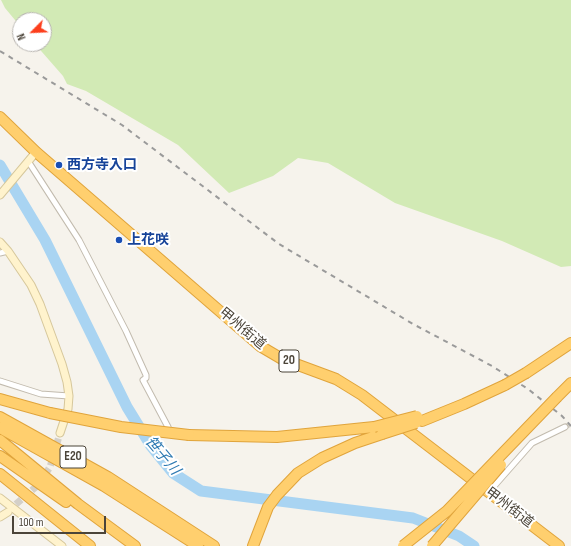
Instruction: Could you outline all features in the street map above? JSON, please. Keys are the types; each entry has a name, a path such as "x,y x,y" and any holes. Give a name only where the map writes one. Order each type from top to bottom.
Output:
{"highway":[{"name":"甲州街道","path":"2,120 36,152 260,346 282,358 336,379 362,395 559,546"},
{"path":"0,399 50,413 121,427 189,435 277,437 378,430 420,418 505,385 571,343"},
{"path":"432,546 571,383"},
{"path":"403,546 456,502 558,398"},
{"name":"E20","path":"0,417 80,461 141,503 198,546"},
{"name":"E20","path":"0,428 141,503 214,546"},
{"path":"253,546 268,507 298,473 322,458 355,443 378,430"},
{"path":"0,440 78,504 134,546"},
{"path":"0,456 99,525 134,546"},
{"path":"0,474 90,546"}],"street":[{"path":"0,195 36,152"},
{"path":"28,160 79,240 126,331 146,374 146,378 143,380 168,427"},
{"path":"0,242 8,251 31,285 40,304 62,364 69,396 68,409 60,433"},
{"path":"0,253 8,251"},
{"path":"0,381 41,394 69,396"},
{"path":"488,493 532,443 565,427"},
{"path":"0,498 62,546"},
{"path":"0,516 8,512"}],"green space":[{"path":"1,0 571,0 571,266 561,267 502,241 395,203 328,163 298,158 273,176 229,193 178,145 86,91 67,84 63,76 42,52 52,52 52,12 12,12 12,16"}],"waterway":[{"name":"笹子川","path":"0,165 45,240 127,407 151,446 173,473 201,491 413,518 459,536 474,546"}],"tunnel":[{"path":"565,427 571,424"},
{"path":"8,511 38,485 50,467 60,433"}],"railway":[{"path":"0,51 122,125 279,244 413,324 492,366 528,389 562,416 571,426"}],"place":[{"name":"西方寺入口","path":"59,165"},
{"name":"上花咲","path":"119,240"}]}
